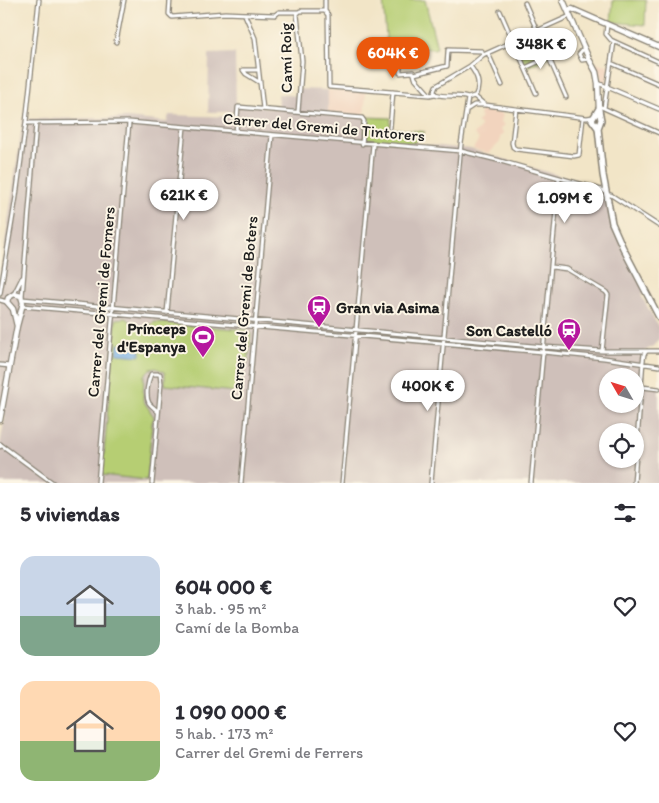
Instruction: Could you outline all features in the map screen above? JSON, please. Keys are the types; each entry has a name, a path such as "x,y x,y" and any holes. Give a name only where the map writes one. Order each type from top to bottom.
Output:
{"main road":[{"path":"601,108 596,121 605,193 612,224 659,317"}],"street":[{"path":"0,294 16,197 40,0"},
{"path":"116,42 124,0"},
{"path":"170,0 169,14 172,17 225,13 275,15 280,12 298,12"},
{"path":"325,0 325,11 328,15 329,87 460,96 474,105 585,118 596,121"},
{"path":"563,0 596,72 601,108"},
{"path":"525,3 566,97"},
{"path":"432,95 436,86 470,66 483,55 537,31 569,14 572,9 659,47"},
{"name":"Camí Roig","path":"298,112 302,61 298,12 325,11"},
{"path":"500,11 536,93"},
{"path":"244,14 255,38 263,109"},
{"path":"608,24 607,38 659,62"},
{"path":"601,108 607,86 614,42"},
{"path":"584,48 579,57 582,60 589,59"},
{"path":"400,62 400,73 413,72 414,74 447,66 448,50 482,51 483,55"},
{"path":"488,53 502,85"},
{"path":"525,68 549,57"},
{"path":"611,63 659,84"},
{"path":"468,110 477,102 476,97 479,83 477,76 470,66"},
{"path":"258,70 243,70 246,74 260,82"},
{"path":"414,74 415,78 432,95"},
{"path":"598,83 659,110"},
{"path":"390,128 393,92"},
{"path":"432,483 460,151 468,110 468,100 472,96 476,97 485,105"},
{"name":"Camí Roig","path":"236,132 238,107 362,118 364,120 362,144"},
{"path":"601,108 659,133"},
{"path":"516,109 512,143 516,149 579,155 585,118"},
{"name":"Carrer del Gremi de Tintorers","path":"26,122 130,122 362,144 460,151 560,178 611,195 659,226"},
{"name":"Carrer del Gremi de Forners","path":"98,483 130,122"},
{"path":"0,420 22,299 36,123"},
{"path":"167,313 184,127"},
{"name":"Carrer del Gremi de Boters","path":"241,483 272,135"},
{"path":"342,483 373,144"},
{"path":"531,483 560,178"},
{"path":"552,268 567,269 608,295 602,351"},
{"path":"17,326 13,309 9,306 8,302 23,276"},
{"path":"14,294 19,295 22,299 544,347 602,351 659,351"},
{"path":"0,300 8,302"},
{"path":"13,309 21,306 113,313 543,352 659,366"},
{"path":"644,368 644,354 648,351"},
{"path":"0,365 10,366"},
{"path":"152,483 161,378 160,374 156,373 151,374 149,379 147,398 149,403 158,412"},
{"path":"644,387 659,389"},
{"path":"634,483 640,413"},
{"path":"0,446 7,449 53,483"}],"shaded area":[{"path":"235,53 236,105 279,109 278,94 298,96 299,89 328,90 328,113 366,116 364,139 470,149 591,185 606,195 612,223 645,292 641,295 659,328 659,339 656,344 642,353 641,368 599,368 599,413 644,413 644,384 659,386 659,483 0,483 0,445 5,416 0,414 0,277 23,119 126,118 167,122 169,115 235,117 236,112 208,112 209,54"},
{"path":"594,63 609,65 606,84 601,82 601,77"},
{"path":"328,90 366,92 364,116 328,113"},
{"path":"481,109 488,110 494,114 499,111 503,116 500,121 504,125 500,129 504,133 500,137 500,142 489,153 473,149 479,139 474,134 481,127 477,122 481,118 479,116"}],"green space":[{"path":"383,0 425,0 437,48 387,48"},
{"path":"613,0 646,0 645,25 611,22"},
{"path":"537,31 549,57 525,68 513,42"},
{"path":"366,117 391,118 390,128 425,132 414,143 364,139"},
{"path":"127,318 135,327 147,327 155,322 247,330 251,334 248,363 243,363 240,375 238,375 236,392 165,385 165,372 156,368 150,369 144,375 143,400 154,417 147,480 102,475 116,319"}],"water":[{"path":"118,344 141,346 140,356 117,354"}],"place":[{"name":"Gran via Asima","path":"319,328"},
{"name":"Son Castelló","path":"569,351"},
{"name":"Prínceps d'Espanya","path":"203,358"}]}
